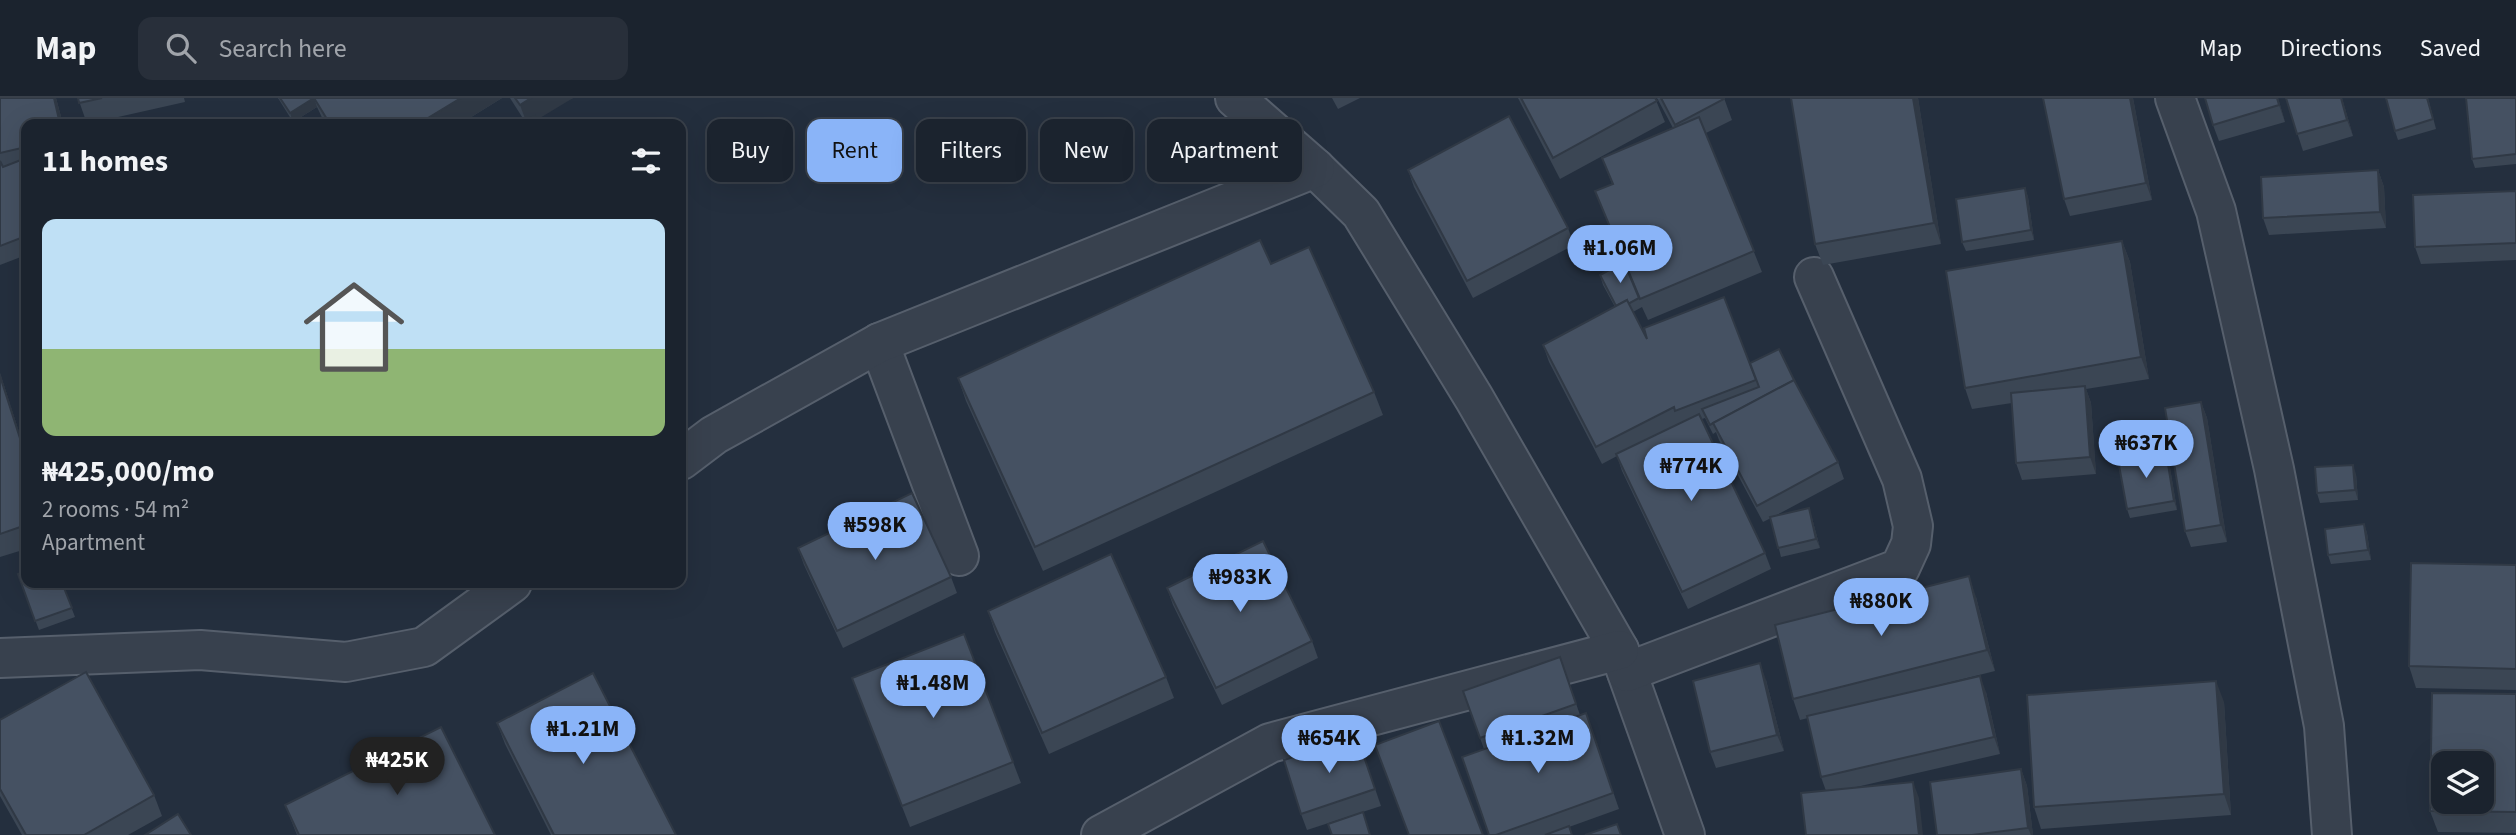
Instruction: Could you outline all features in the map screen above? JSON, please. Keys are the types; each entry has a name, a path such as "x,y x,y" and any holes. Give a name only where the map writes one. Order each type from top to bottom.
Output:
{"street":[{"path":"1235,98 1362,213 1474,398 1623,661 1685,835"},
{"path":"2175,98 2216,211 2274,468 2324,726 2332,835"},
{"path":"686,456 714,435 878,343 1315,168"},
{"path":"1101,835 1270,743 1623,661 1900,569 1911,544 1913,526 1902,479 1814,276"},
{"path":"878,343 959,556"},
{"path":"0,658 200,650 346,662 424,647 505,588"}],"building":[{"path":"0,98 54,98 59,119 21,119 21,148 0,153"},
{"path":"78,98 102,98 79,103"},
{"path":"280,98 314,98 290,113"},
{"path":"314,98 461,98 426,119 327,119"},
{"path":"515,98 531,98 520,105"},
{"path":"1521,98 1655,98 1657,101 1553,158"},
{"path":"1661,98 1724,98 1724,99 1675,125"},
{"path":"1791,98 1913,98 1934,223 1815,244"},
{"path":"2043,98 2130,98 2146,183 2064,199"},
{"path":"2205,98 2277,98 2279,105 2213,125"},
{"path":"2286,98 2341,98 2347,120 2297,134"},
{"path":"2386,98 2427,98 2433,119 2395,131"},
{"path":"2466,98 2516,98 2516,154 2472,159"},
{"path":"1509,116 1568,228 1467,281 1408,170"},
{"path":"1699,117 1754,251 1640,299 1595,191 1613,184 1602,158"},
{"path":"21,160 21,238 0,246 0,161 3,167"},
{"path":"2378,170 2380,212 2263,218 2261,177"},
{"path":"2025,188 2031,230 1962,242 1956,199"},
{"path":"2516,191 2516,243 2415,247 2413,195"},
{"path":"1260,240 1271,264 1309,247 1374,392 1035,547 958,378"},
{"path":"2122,241 2141,357 1965,388 1946,271"},
{"path":"1624,262 1639,298 1616,306 1600,275"},
{"path":"1724,297 1756,380 1675,411 1674,407 1596,447 1543,345 1627,300 1647,339 1644,328"},
{"path":"1779,349 1795,382 1794,380 1710,425 1702,409 1759,387 1750,363"},
{"path":"0,376 21,441 21,527 0,534"},
{"path":"1794,380 1838,462 1757,506 1713,423"},
{"path":"2085,386 2090,457 2016,463 2011,393"},
{"path":"2201,402 2221,525 2185,531 2165,408"},
{"path":"1699,414 1765,553 1682,592 1616,454"},
{"path":"2166,452 2174,501 2127,509 2118,460"},
{"path":"2353,465 2355,490 2317,493 2315,467"},
{"path":"912,493 951,577 837,631 798,548"},
{"path":"1809,508 1816,539 1778,548 1770,517"},
{"path":"2364,524 2368,550 2328,555 2325,529"},
{"path":"1263,541 1312,641 1216,688 1167,588"},
{"path":"1111,554 1166,677 1042,733 988,611"},
{"path":"2411,563 2516,565 2516,669 2409,666"},
{"path":"1969,576 1987,650 1793,699 1775,625"},
{"path":"23,588 64,588 72,608 35,621"},
{"path":"964,634 1013,762 902,806 852,678"},
{"path":"1560,657 1576,704 1480,738 1463,691"},
{"path":"1760,663 1777,735 1710,752 1693,681"},
{"path":"86,672 154,795 84,835 26,835 0,789 0,720"},
{"path":"593,673 676,835 554,835 497,723"},
{"path":"1980,676 1994,737 1821,777 1807,716"},
{"path":"2216,681 2224,794 2034,807 2027,695"},
{"path":"2432,693 2516,694 2516,812 2494,812 2494,751 2431,751"},
{"path":"1586,713 1613,793 1496,835 1489,835 1462,757"},
{"path":"1439,721 1483,835 1409,835 1375,745"},
{"path":"441,727 495,835 299,835 285,805"},
{"path":"1357,736 1375,789 1301,814 1284,760"},
{"path":"2021,769 2028,828 1972,835 1937,835 1930,782"},
{"path":"1913,782 1919,835 1806,835 1801,793"},
{"path":"1363,812 1370,835 1332,835 1328,824"},
{"path":"178,814 191,835 145,835"},
{"path":"1617,824 1621,835 1585,835"},
{"path":"1569,826 1572,835 1545,835"}]}
